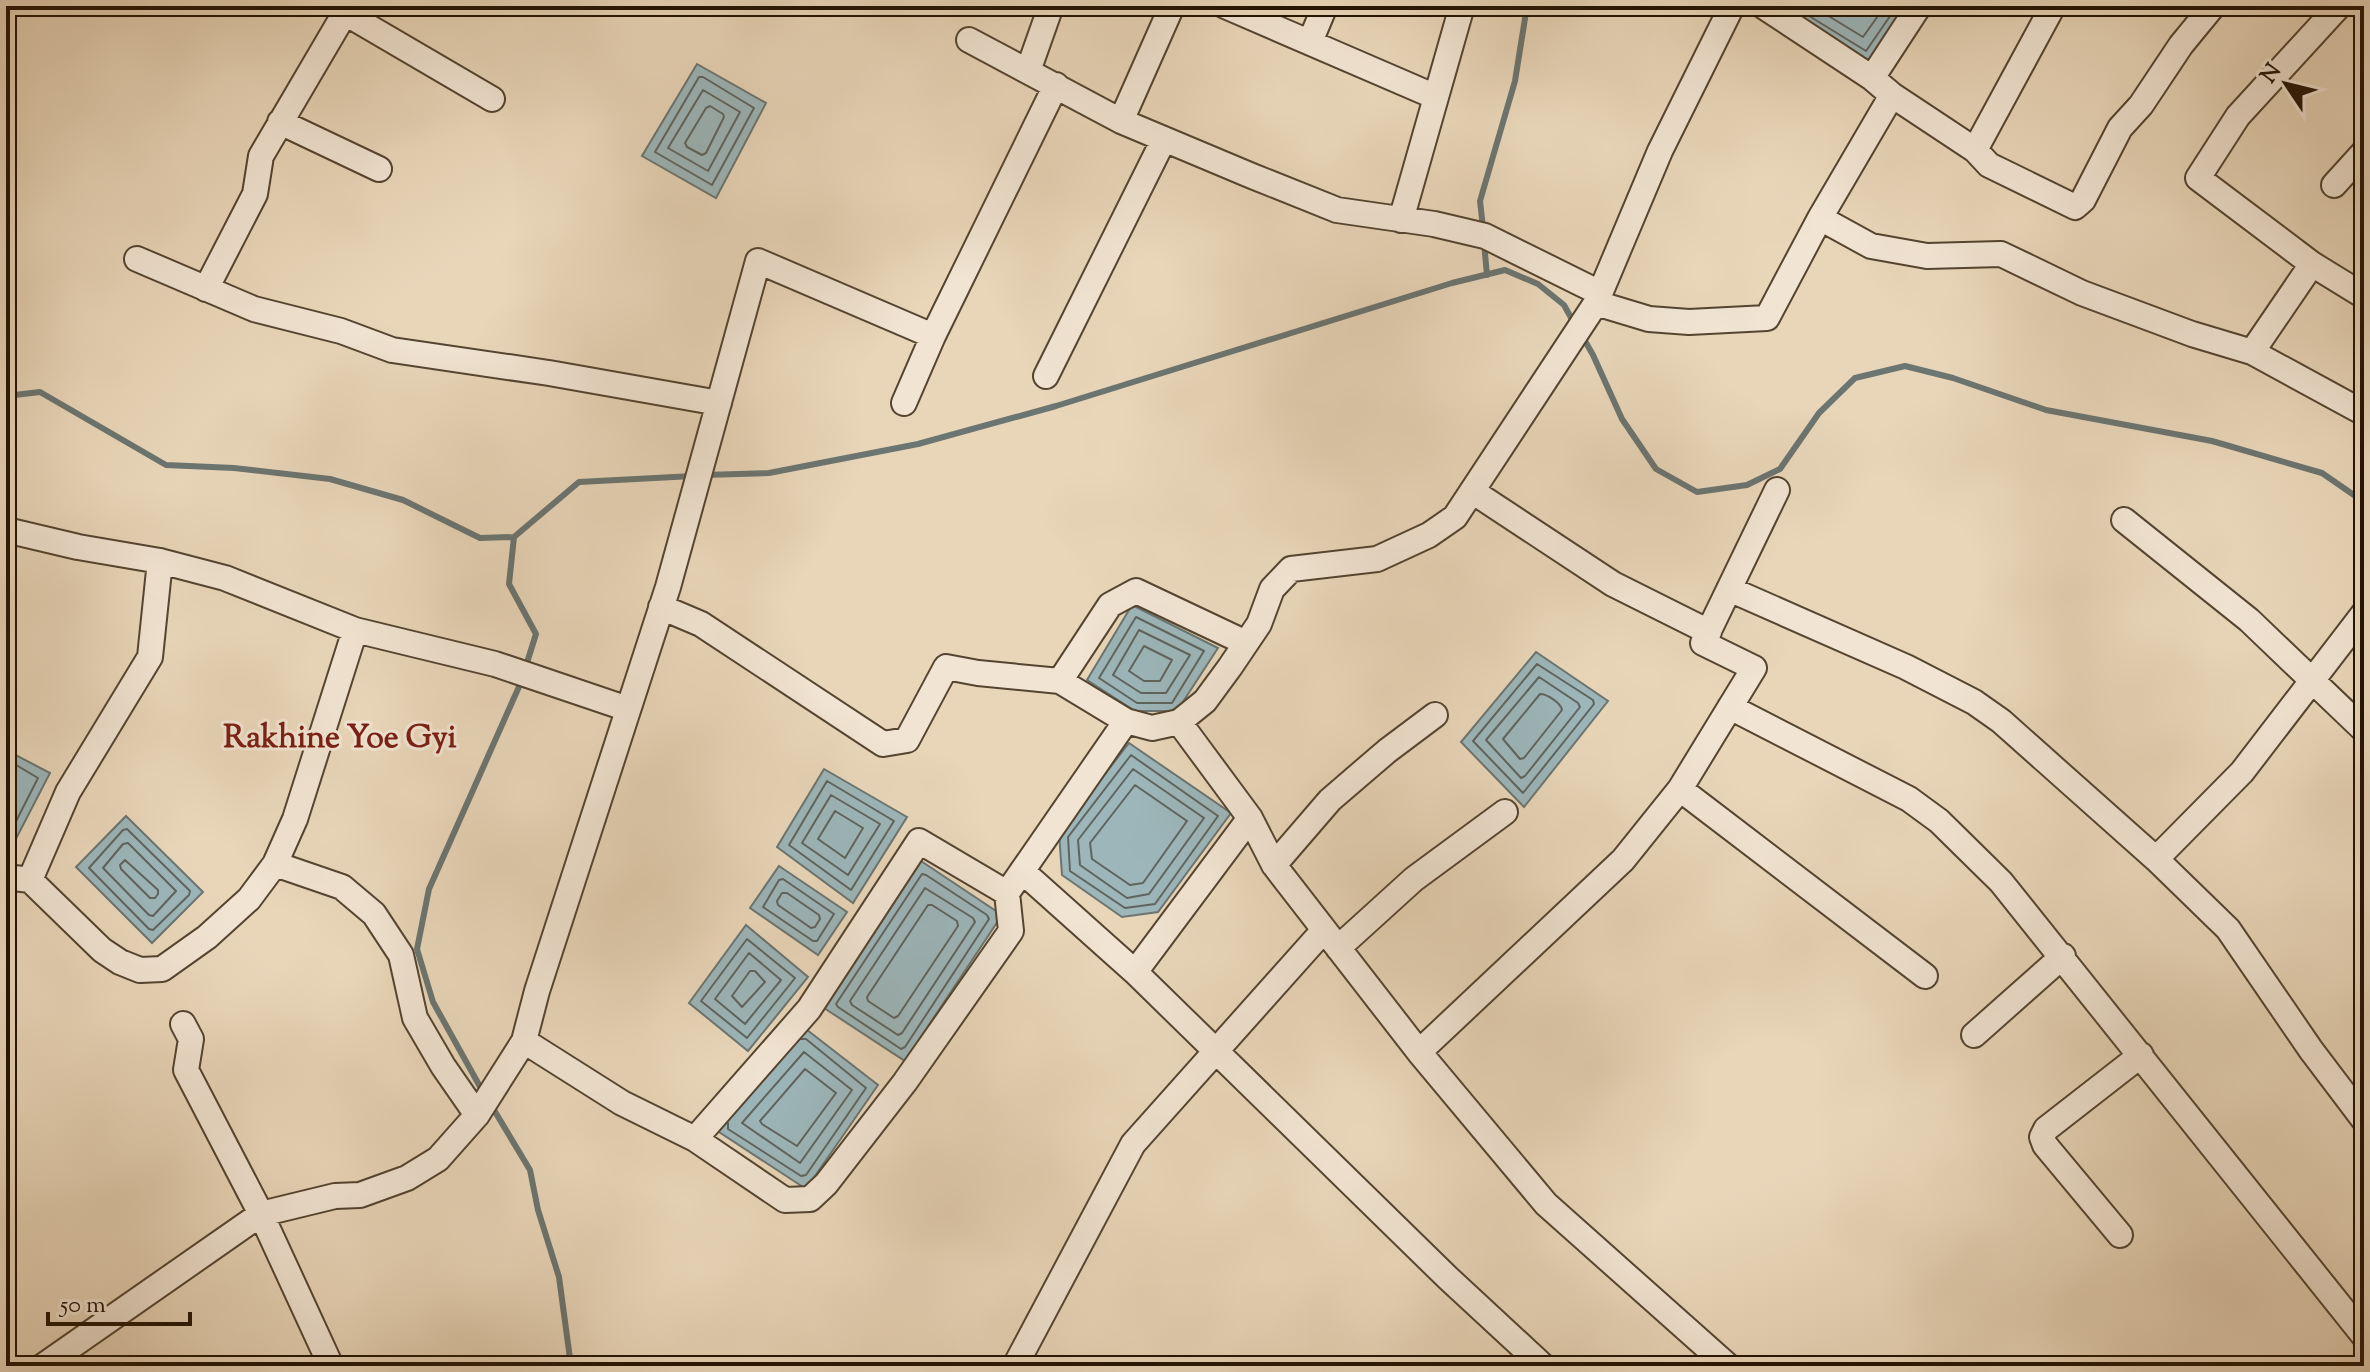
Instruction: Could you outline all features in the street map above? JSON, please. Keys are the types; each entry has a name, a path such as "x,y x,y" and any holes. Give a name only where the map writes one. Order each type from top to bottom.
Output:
{"street":[{"path":"1028,71 1051,6"},
{"path":"1121,121 1172,6"},
{"path":"1225,6 1436,97"},
{"path":"1310,42 1325,6"},
{"path":"1401,220 1462,6"},
{"path":"661,607 701,624 883,744 907,740 946,667 1060,681 1126,721 1152,728 1179,722 1205,701 1259,624 1272,589 1291,569 1377,559 1429,535 1455,517 1598,298 1660,151 1732,6"},
{"path":"1763,6 1975,150 1989,165 2071,206 2079,205 2120,128 2141,105 2181,45 2213,6"},
{"path":"1872,78 1919,6"},
{"path":"1975,150 2053,6"},
{"path":"2339,6 2238,116 2198,178 2312,264 2364,296"},
{"path":"206,289 255,194 261,156 347,10 492,99"},
{"path":"969,40 1121,121 1337,210 1434,224 1485,236 1598,298 1649,319 1689,322 1767,318 1820,218 1892,95"},
{"path":"904,403 933,336 1056,85"},
{"path":"280,122 379,169"},
{"path":"1046,376 1164,139"},
{"path":"2334,185 2364,152"},
{"path":"1820,218 1871,246 1927,256 2001,254 2082,293 2192,334 2252,352 2364,413"},
{"path":"137,259 254,309 341,331 392,350 549,373 719,403"},
{"path":"43,1366 261,1214 335,1196 360,1195 407,1178 438,1159 477,1115 524,1041 537,991 661,607 758,261 933,336"},
{"path":"2252,352 2312,264"},
{"path":"1419,1052 1623,860 1680,789 1754,668 1703,643 1777,490"},
{"path":"1472,491 1613,584 1709,632"},
{"path":"2124,520 2249,620 2364,730"},
{"path":"6,530 78,547 160,561 225,578 355,630 495,664 628,709"},
{"path":"160,561 150,657 18,879 111,956 140,970 162,969 207,937 249,899 275,864 295,819 355,630"},
{"path":"1729,589 1906,667 1987,710 2156,859 2228,929 2311,1050 2364,1120"},
{"path":"1060,681 1110,605 1136,591 1246,643"},
{"path":"2156,859 2242,772 2364,613"},
{"path":"1730,707 1924,810 2001,882 2364,1336"},
{"path":"1274,865 1330,800 1435,715"},
{"path":"524,1041 622,1103 695,1139 785,1200 810,1199 826,1184 905,1082 1011,931 1007,893 1126,721"},
{"path":"1179,722 1250,818 1274,865 1419,1052 1546,1204 1728,1366"},
{"path":"1680,789 1925,976"},
{"path":"1015,1366 1133,1144 1215,1051 1331,939 1505,812"},
{"path":"1135,972 1250,818"},
{"path":"695,1139 809,1009 919,841 1007,893"},
{"path":"275,864 342,887 374,914 401,955 415,1018 477,1115"},
{"path":"1022,871 1135,972 1448,1278 1543,1366"},
{"path":"1974,1035 2063,956"},
{"path":"183,1024 191,1039 186,1070 261,1214 331,1366"},
{"path":"2120,1235 2045,1145 2042,1137 2055,1121 2141,1055"}],"water":[{"path":"1793,6 1907,6 1870,64 1789,13"},
{"path":"697,64 766,103 716,198 642,156"},
{"path":"1132,605 1218,648 1177,711 1135,711 1087,680"},
{"path":"1536,652 1608,701 1524,807 1461,742"},
{"path":"1129,743 1231,813 1158,912 1122,917 1062,875 1059,833"},
{"path":"6,750 50,773 6,858"},
{"path":"824,769 907,817 853,903 777,847"},
{"path":"126,816 203,892 152,943 76,867"},
{"path":"921,861 1002,915 905,1061 824,1008"},
{"path":"779,866 847,912 818,955 750,908"},
{"path":"746,925 808,977 748,1051 689,1003"},
{"path":"802,1026 878,1085 806,1189 713,1128"}],"waterway":[{"path":"1483,228 1480,201 1515,81 1527,6"},
{"path":"1484,243 1487,275"},
{"path":"704,475 769,473 918,444 1056,406 1452,283 1505,270 1538,284 1564,305 1575,325"},
{"path":"1581,334 1622,419 1656,469 1697,492 1747,485 1780,469 1819,413 1855,378 1905,366 1953,378 2046,410 2212,441 2322,473 2364,502"},
{"path":"6,396 40,392 166,465 234,468 330,479 403,500 480,538 514,537 579,482 693,476"},
{"path":"514,537 509,584 536,634 525,669"},
{"path":"483,1092 433,1002 417,949 429,889 522,680"},
{"path":"491,1105 530,1170 538,1210 559,1277 571,1366"}],"district":[{"name":"Rakhine Yoe Gyi","path":"340,739"}]}
